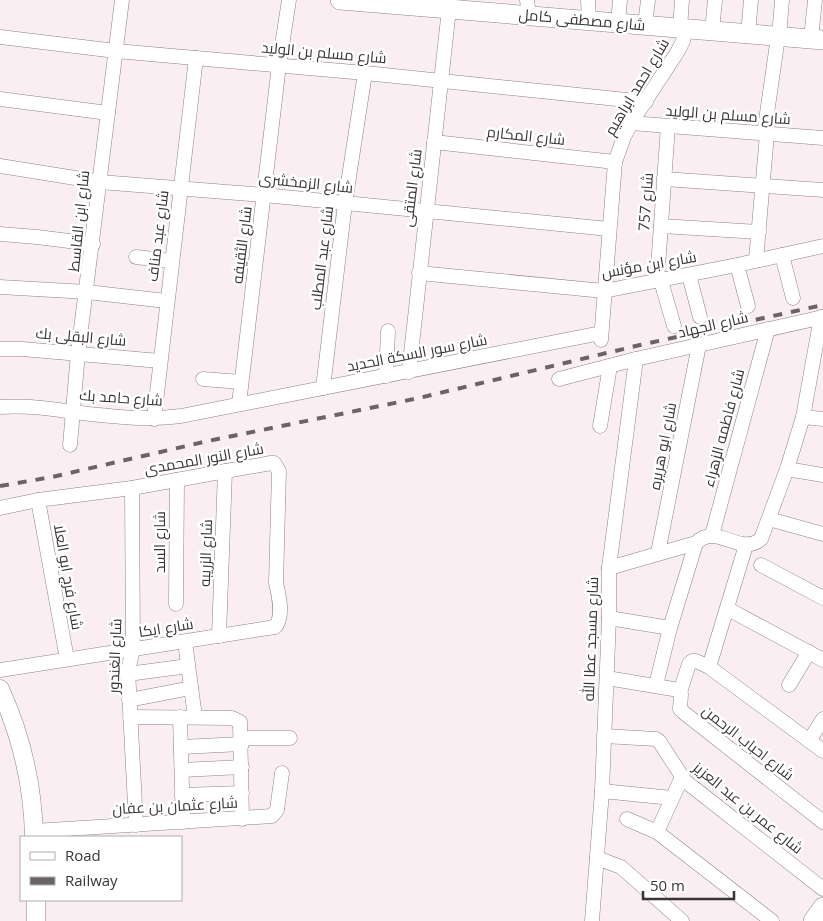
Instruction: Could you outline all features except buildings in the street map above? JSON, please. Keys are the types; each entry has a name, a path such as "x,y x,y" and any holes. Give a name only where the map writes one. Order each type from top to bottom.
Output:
{"main road":[{"name":"شارع مصطفى كامل","path":"340,0 387,2 449,9 488,6 528,8 589,21 817,40"},
{"path":"813,921 823,907"}],"street":[{"name":"شارع ابن القاسط","path":"70,445 78,353 122,0"},
{"name":"شارع الثقيفه","path":"239,404 279,65 289,0"},
{"path":"588,0 589,21"},
{"path":"618,23 620,0"},
{"path":"646,26 648,0"},
{"name":"شارع احمد ابراهيم","path":"601,337 614,162 631,124 683,41 682,0"},
{"path":"712,31 715,0"},
{"path":"748,34 751,0"},
{"path":"756,260 763,185 765,134 782,0"},
{"path":"815,0 817,40"},
{"name":"شارع المتقى","path":"409,372 449,9"},
{"name":"شارع مسلم بن الوليد","path":"0,37 116,51 365,73 646,102"},
{"name":"شارع عبد مناف","path":"154,419 166,301 196,58"},
{"name":"شارع عبد المطلب","path":"323,388 345,203 365,73"},
{"path":"0,99 108,113"},
{"name":"شارع مسلم بن الوليد","path":"631,124 823,138"},
{"name":"شارع 757","path":"659,281 668,126"},
{"name":"شارع المكارم","path":"434,142 614,162"},
{"name":"شارع الزمخشرى","path":"0,166 100,182 264,195 609,229"},
{"path":"664,179 823,190"},
{"path":"661,226 759,232"},
{"path":"0,234 93,244"},
{"name":"شارع ابن مؤنس","path":"419,273 604,291 738,265 823,246"},
{"path":"782,255 793,298"},
{"path":"136,257 171,261"},
{"path":"738,265 748,306"},
{"path":"689,275 700,317"},
{"path":"659,281 674,326"},
{"path":"0,287 87,292 166,301"},
{"path":"609,568 696,543 705,536 712,535 746,545 756,544 761,539 770,519 803,417 819,347 822,317"},
{"name":"شارع الجهاد","path":"559,379 636,359 822,317"},
{"name":"شارع فاطمه الزهراء","path":"712,535 768,329"},
{"path":"386,376 388,331"},
{"name":"شارع سور السكة الحديد","path":"239,404 601,337"},
{"name":"شارع ابو هريره","path":"658,553 699,345"},
{"name":"شارع البقلى بك","path":"0,349 22,348 160,361"},
{"name":"شارع مسجد عطا الله","path":"596,919 597,858 607,678 609,568 636,359"},
{"path":"600,426 610,366"},
{"path":"203,380 242,382"},
{"name":"شارع حامد بك","path":"0,407 42,407 138,419 154,419 181,416 239,404"},
{"path":"803,417 823,419"},
{"name":"شارع النور المحمدى","path":"0,508 38,500 132,488 274,463 280,471 276,583 280,596 279,620 275,627 271,629"},
{"path":"787,469 823,475"},
{"name":"شارع الزريبه","path":"219,636 225,471"},
{"name":"شارع السد","path":"176,604 177,480"},
{"name":"شارع الغندور","path":"132,488 133,650 128,662 128,674 136,825"},
{"name":"شارع فرج ابو العلا","path":"38,500 67,659"},
{"path":"770,519 823,534"},
{"path":"656,685 670,628 696,543"},
{"path":"709,667 746,545"},
{"path":"761,565 823,597"},
{"path":"728,609 823,660"},
{"path":"609,618 670,628"},
{"name":"شارع ايكا","path":"0,670 271,629"},
{"path":"185,642 195,717"},
{"path":"789,685 809,652"},
{"path":"607,678 676,688 680,692 689,664 692,661 696,661 709,667 823,751"},
{"path":"128,674 188,666"},
{"path":"129,700 191,688"},
{"path":"0,689 21,749 29,785 34,834"},
{"name":"شارع احباب الرحمن","path":"680,692 680,710 823,822"},
{"path":"130,717 195,717 237,720 240,722 242,741 242,819"},
{"path":"180,717 183,822"},
{"path":"809,741 823,719"},
{"name":"شارع عمر بن عبد العزيز","path":"604,736 656,739 662,744 685,781 823,889"},
{"path":"181,747 290,738"},
{"path":"182,770 242,767"},
{"name":"شارع عثمان بن عفان","path":"34,834 272,816 278,810 282,773"},
{"path":"657,832 682,777"},
{"path":"602,791 672,798"},
{"path":"182,795 242,793"},
{"path":"627,819 657,832 772,921"},
{"path":"597,858 621,867 682,921"},
{"path":"36,901 36,921"}],"railway":[{"path":"0,486 52,477 208,441 419,398 640,345 823,305"}]}
